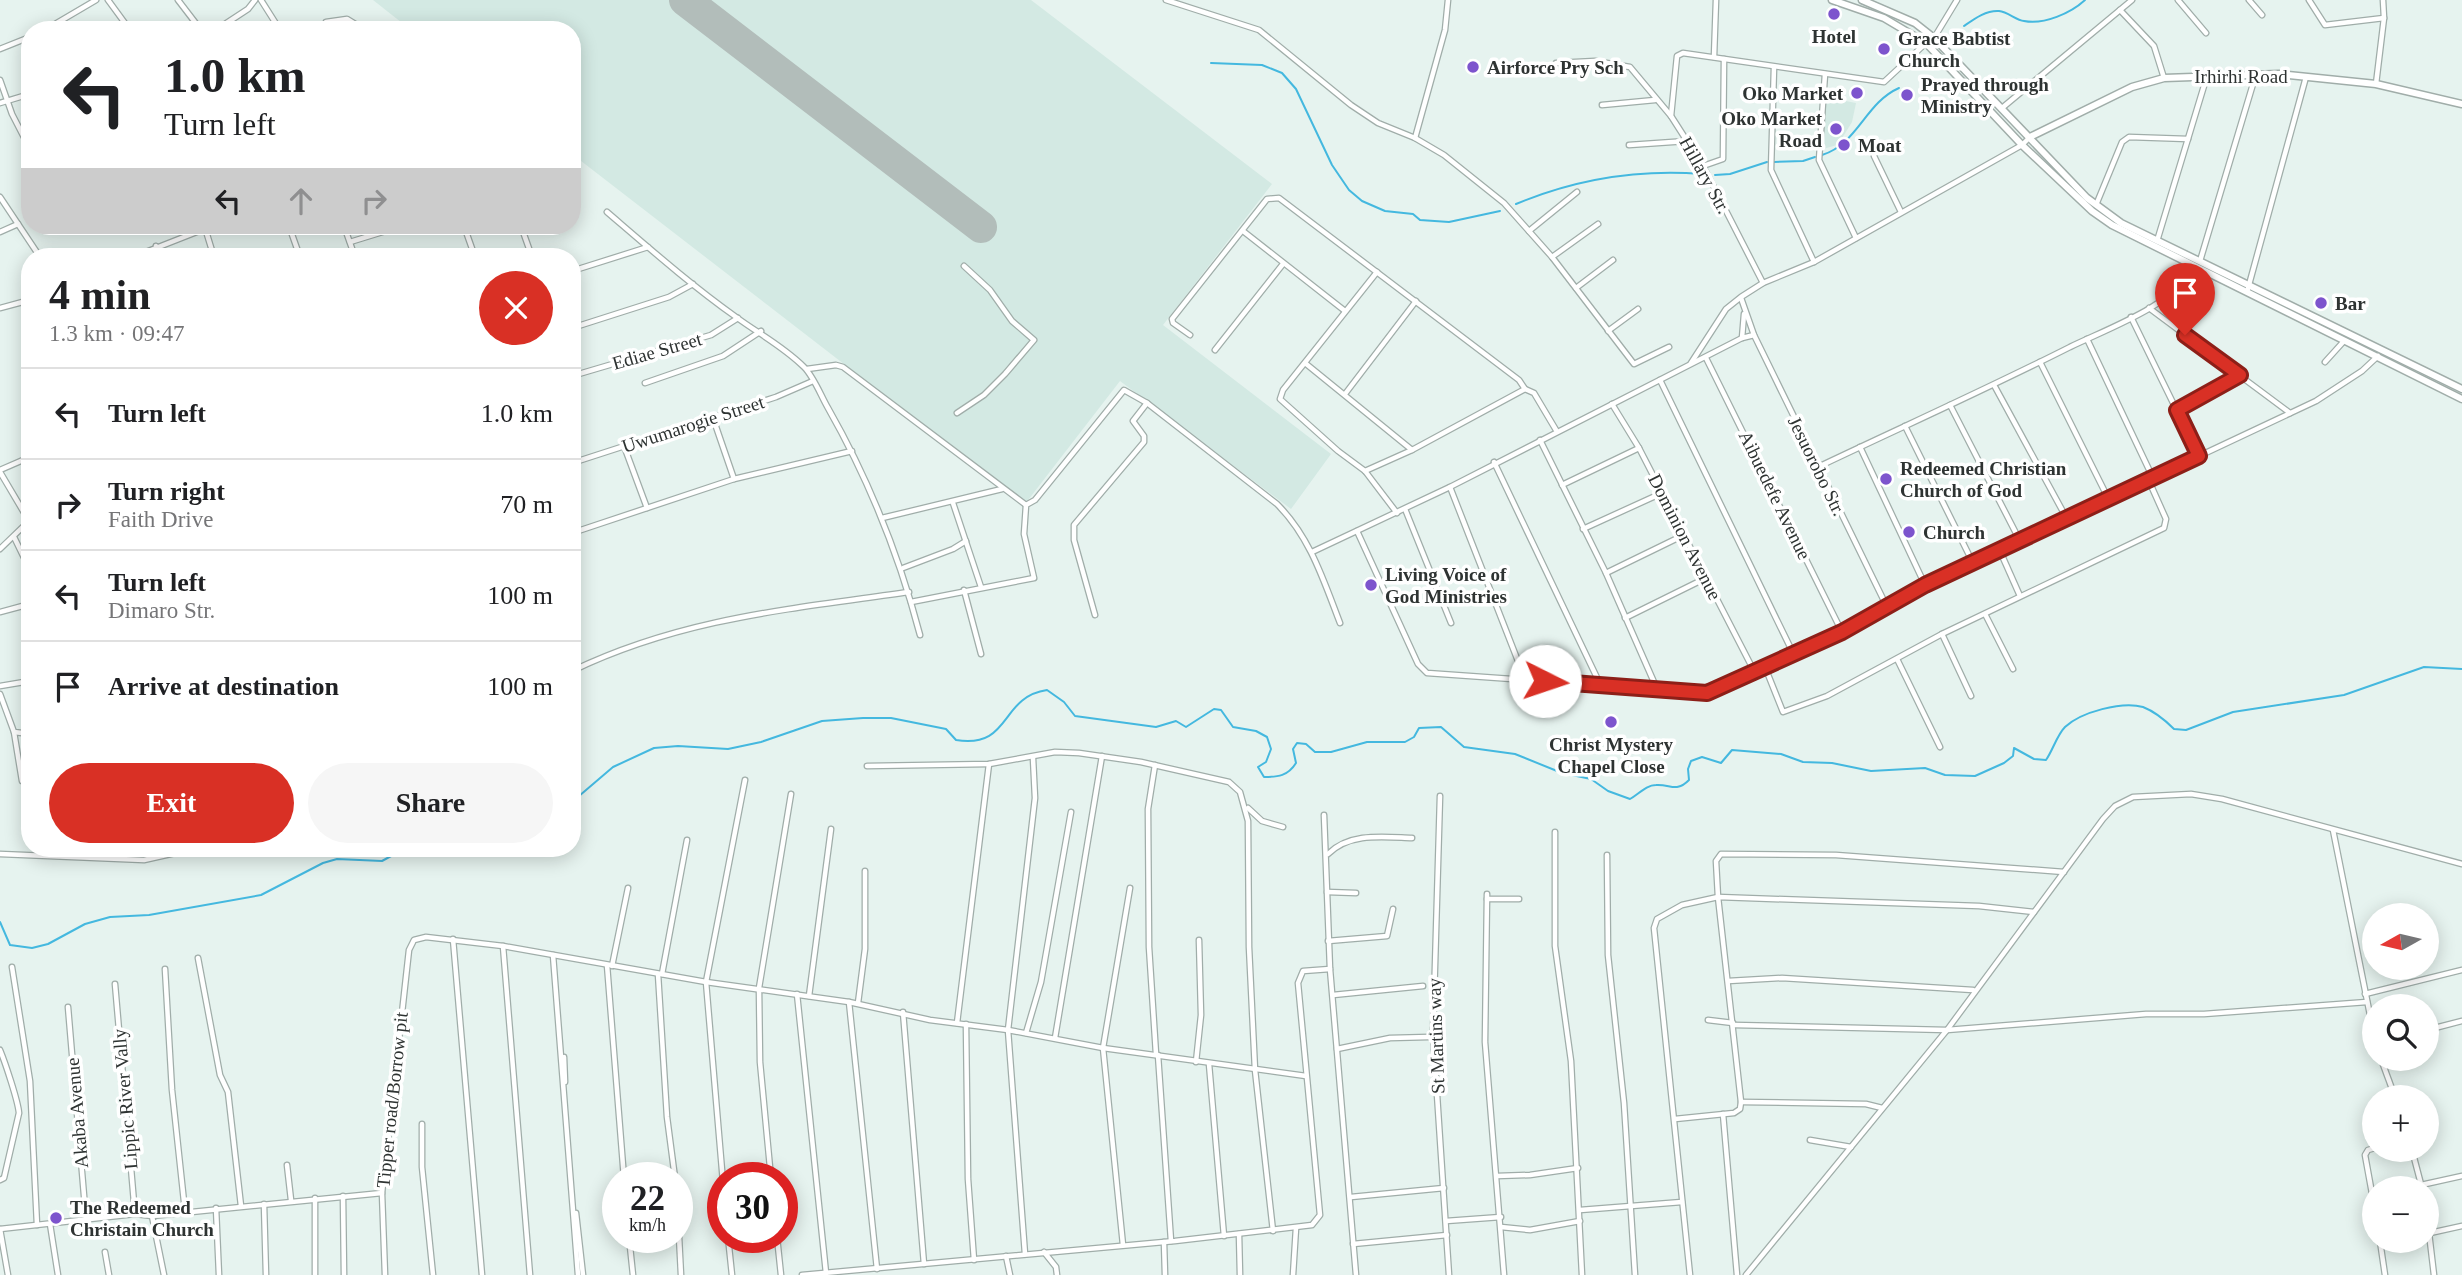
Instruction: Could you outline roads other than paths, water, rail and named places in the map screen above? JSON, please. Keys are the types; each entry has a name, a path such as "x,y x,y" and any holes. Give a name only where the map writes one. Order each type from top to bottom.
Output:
{"main road":[{"path":"1832,0 1884,18 1926,43 2022,145 2092,211 2112,225 2197,269 2247,289 2462,389"},
{"path":"1862,0 1915,23 1934,38 2096,206 2247,289 2462,399"},
{"name":"Irhirhi Road","path":"2030,136 2132,87 2164,78 2256,73 2306,76 2376,84 2462,104"}],"street":[{"path":"60,21 96,0"},
{"path":"108,0 123,21"},
{"path":"178,0 194,21"},
{"path":"230,21 248,9 255,0"},
{"path":"261,0 274,21"},
{"path":"1166,0 1259,30 1351,105 1378,123 1415,138 1444,155 1504,203 1552,257 1634,364 1669,347"},
{"path":"1415,138 1445,30 1448,0"},
{"path":"1716,0 1714,57 1884,82 1926,43"},
{"path":"1934,38 1957,0"},
{"path":"2003,108 2133,0"},
{"path":"2178,0 2206,33"},
{"path":"2249,0 2262,15"},
{"path":"2309,0 2325,25 2384,18"},
{"path":"2376,84 2384,18 2383,0"},
{"path":"2120,10 2154,46 2164,78"},
{"path":"333,21 350,21"},
{"path":"0,49 21,41"},
{"name":"Hillary Str.","path":"1714,57 1683,53 1677,56 1671,116 1703,166 1763,283"},
{"path":"1703,166 1723,159 1724,58"},
{"path":"1556,63 1595,61 1630,67 1671,116"},
{"path":"1774,67 1771,170 1814,262"},
{"path":"2200,261 2256,73"},
{"path":"1825,74 1819,160 1856,238"},
{"path":"2157,241 2207,75"},
{"path":"2247,289 2306,76"},
{"path":"0,80 21,130"},
{"path":"0,103 21,97"},
{"path":"1602,105 1656,100"},
{"path":"1691,364 1726,309 1741,297 1763,283 1814,262 2022,145 2030,136"},
{"path":"2096,206 2122,142 2129,136 2188,139"},
{"path":"1629,145 1687,141"},
{"path":"1874,156 1901,212"},
{"path":"1529,231 1577,192"},
{"path":"0,197 20,226 0,232"},
{"path":"1190,335 1174,323 1172,318 1267,200 1279,198 1519,380 1525,390 1534,393 1556,430"},
{"path":"607,212 693,284 738,318 761,331 807,369 852,451 882,518 909,592 919,635"},
{"path":"1552,257 1598,224"},
{"path":"1243,231 1345,311"},
{"path":"152,248 186,235"},
{"path":"347,235 352,248"},
{"path":"350,242 373,235"},
{"path":"581,268 648,247"},
{"path":"1576,288 1613,260"},
{"path":"1215,350 1283,264"},
{"path":"957,413 1005,374 1034,340 1012,321 990,290 964,266"},
{"path":"1818,467 1994,386 2132,317 2179,290 2197,269"},
{"path":"1377,272 1283,390 1282,403 1365,471 1397,513"},
{"path":"581,325 669,297 693,284"},
{"path":"1741,297 1745,313 1742,338"},
{"path":"1345,394 1416,300"},
{"path":"0,308 21,302"},
{"path":"2149,308 2290,413"},
{"path":"1608,331 1638,309"},
{"name":"Jesuorobo Str.","path":"1745,313 1887,607"},
{"path":"2132,317 2199,456"},
{"name":"Ediae Street","path":"581,373 711,335 738,318"},
{"path":"645,383 723,356 761,331"},
{"path":"1312,552 1397,513 1742,338 1754,335"},
{"path":"1765,667 1781,709 1785,712 1827,696 1942,634 2164,528 2166,519 2151,480 2087,339"},
{"path":"2325,362 2345,340"},
{"path":"1357,531 1422,670 1438,676 1525,679 1707,693 1842,632 1925,585 2290,413 2339,386 2379,355"},
{"name":"Aibuedefe Avenue","path":"1706,358 1842,632"},
{"path":"2040,362 2109,499"},
{"path":"1305,363 1412,450"},
{"path":"807,369 836,365 843,367 1026,505"},
{"path":"2177,410 2240,375"},
{"path":"1660,380 1794,655"},
{"name":"Uwumarogie Street","path":"581,460 713,418 813,381"},
{"path":"1994,386 2067,519"},
{"path":"1365,471 1412,450 1525,390"},
{"path":"1026,505 1035,500 1119,392 1128,391 1277,504 1296,523 1312,552 1340,622"},
{"path":"1095,615 1074,540 1074,525 1144,442 1144,436 1133,423 1147,403"},
{"name":"Dominion Avenue","path":"1612,404 1639,448 1741,650 1755,671"},
{"path":"1950,405 2020,541"},
{"path":"713,418 734,479"},
{"path":"1905,426 1973,563"},
{"path":"1540,440 1658,690"},
{"path":"624,446 647,508"},
{"path":"1860,447 1925,585"},
{"path":"1562,485 1639,448"},
{"path":"581,530 734,479 852,451"},
{"path":"21,461 0,471 21,507"},
{"path":"1494,463 1600,684"},
{"path":"1450,486 1525,679"},
{"path":"882,518 1003,489"},
{"path":"1583,529 1662,493"},
{"path":"953,503 981,587"},
{"path":"911,602 1034,578 1024,534 1026,505"},
{"path":"1405,509 1451,623"},
{"path":"0,549 21,530"},
{"path":"1605,573 1684,535"},
{"path":"14,537 21,551"},
{"path":"903,568 953,549 966,541"},
{"path":"2000,551 2020,596"},
{"path":"1625,618 1706,578"},
{"path":"964,590 981,654"},
{"path":"581,667 656,638 713,621 909,592"},
{"path":"0,612 21,606"},
{"path":"1985,614 2013,669"},
{"path":"1942,634 1971,696"},
{"path":"1897,659 1940,747"},
{"path":"0,686 21,682"},
{"path":"0,694 14,732 21,775"},
{"path":"14,732 21,733"},
{"path":"867,766 989,764 1055,752 1102,756 1229,782 1240,792 1253,816 1283,827"},
{"path":"1055,1038 1102,756"},
{"path":"1025,1254 1007,1030 1015,943 1035,798 1033,758"},
{"path":"957,1023 989,764"},
{"path":"1155,765 1148,809 1149,947 1171,1241"},
{"path":"721,1162 706,982 745,780"},
{"path":"769,1162 760,1062 759,988 791,794"},
{"path":"1746,1275 1947,1030 2115,806 2133,797 2191,794 2222,799 2462,864"},
{"name":"St Martins way","path":"1440,796 1433,1034 1448,1275"},
{"path":"1246,805 1251,856 1250,947 1255,1070 1273,1231"},
{"path":"1026,1033 1041,982 1071,812"},
{"path":"1324,815 1328,941 1352,1197 1356,1275"},
{"path":"809,996 831,830"},
{"path":"2333,830 2365,994 2462,970"},
{"path":"1555,832 1555,946 1571,1062 1582,1275"},
{"path":"1327,854 1338,844 1351,840 1387,835 1412,838"},
{"path":"673,1162 667,1117 660,974 687,840"},
{"path":"0,853 21,854"},
{"path":"1675,1119 1723,1114 1740,1109 1733,1024 1717,897 1716,861 1721,854 1836,855 2064,872"},
{"path":"1607,855 1608,955 1635,1275"},
{"path":"82,857 144,860 157,857"},
{"path":"858,1003 865,949 865,871"},
{"path":"623,1162 609,965 628,888"},
{"path":"1123,1245 1103,1048 1130,888"},
{"path":"1327,892 1356,893"},
{"path":"1504,1275 1485,1042 1487,897 1519,899"},
{"path":"1690,1275 1654,928 1657,919 1682,905 1717,897 1979,906 2034,912"},
{"path":"1328,941 1387,936 1393,909"},
{"name":"Tipper road/Borrow pit","path":"385,1275 382,1193 409,950 414,940 426,937 453,939"},
{"path":"482,1275 453,939 706,982 858,1003 1103,1048 1306,1076"},
{"path":"1196,1062 1201,1015 1199,940"},
{"path":"503,946 531,1275"},
{"path":"553,956 580,1275"},
{"path":"198,958 220,1075 228,1092 241,1206"},
{"path":"12,967 30,1081 37,1225"},
{"path":"803,1275 858,1273 1312,1225 1320,1215 1298,983 1303,971 1330,969"},
{"path":"165,970 172,1090 185,1211"},
{"path":"1728,981 1782,978 1973,990"},
{"name":"Lippic River Vally","path":"114,984 135,1214"},
{"path":"1332,995 1423,986"},
{"path":"797,994 826,1273"},
{"path":"849,1002 877,1269"},
{"path":"1708,1020 1733,1024 1947,1030 2146,1014 2204,1014 2362,1002"},
{"name":"Akaba Avenue","path":"68,1007 86,1219"},
{"path":"903,1012 924,1264"},
{"path":"2439,1027 2462,1021"},
{"path":"965,1024 968,1179 974,1260"},
{"path":"1338,1049 1390,1038 1429,1037"},
{"path":"0,1049 19,1113 4,1178 0,1180"},
{"path":"564,1057 580,1275"},
{"path":"513,1061 531,1275"},
{"path":"1209,1064 1224,1236"},
{"path":"1741,1102 1866,1104 1882,1108"},
{"path":"1723,1114 1737,1275"},
{"path":"422,1124 422,1167 433,1275"},
{"path":"1810,1140 1850,1147"},
{"path":"287,1165 291,1200"},
{"path":"1497,1176 1530,1175 1578,1168"},
{"path":"2439,1182 2462,1175"},
{"path":"1352,1197 1444,1188"},
{"path":"8,1275 0,1229 135,1214 152,1216 382,1193"},
{"path":"343,1196 344,1275"},
{"path":"315,1198 315,1275"},
{"path":"1580,1210 1682,1202"},
{"path":"264,1204 266,1275"},
{"path":"216,1208 219,1275"},
{"path":"152,1216 164,1275"},
{"path":"1446,1221 1501,1217"},
{"path":"1501,1227 1530,1230 1580,1221"},
{"path":"50,1224 58,1275"},
{"path":"2439,1231 2462,1226"},
{"path":"1293,1275 1296,1228"},
{"path":"1239,1234 1240,1275"},
{"path":"1353,1244 1447,1235"},
{"path":"1164,1242 1165,1275"},
{"path":"104,1252 109,1275"},
{"path":"1044,1252 1056,1267 1057,1275"},
{"path":"631,1253 633,1275"},
{"path":"680,1253 681,1275"},
{"path":"730,1253 732,1275"},
{"path":"779,1253 781,1275"},
{"path":"2382,1253 2385,1275"},
{"path":"2432,1253 2434,1275"},
{"path":"1006,1256 1010,1275"}],"waterway":[{"path":"1964,26 1994,11 2024,21 2048,20 2085,0"},
{"path":"1211,63 1262,65 1282,73 1296,89 1332,165 1349,190 1362,201 1385,211 1413,214 1420,220 1449,222 1500,211"},
{"path":"1822,155 1844,142 1878,103 1899,88"},
{"path":"1774,162 1803,161 1815,157"},
{"path":"1715,175 1730,174 1767,162"},
{"path":"1516,204 1561,188 1607,178 1654,173 1702,174"},
{"path":"581,794 613,767 654,748 678,746 728,749 761,742 822,721 891,718 946,729 956,740 974,741 997,730 1020,702 1047,690 1064,702 1075,716 1156,727 1176,721 1186,727 1214,709 1221,710 1233,727 1256,731 1267,737 1271,749 1266,762 1258,767 1264,777 1274,777 1290,771 1296,763 1293,749 1297,743 1306,744 1315,752 1331,752 1367,742 1405,742 1414,737 1419,728 1441,727 1464,747 1515,754 1562,773 1591,779 1608,791 1630,799 1652,785 1680,786 1689,780 1688,769 1691,761 1702,757 1721,763 1732,750 1781,754 1803,762 1832,763 1871,771 1925,768 1945,775 1975,776 2004,763 2013,756 2014,748 2034,759 2046,760 2065,727 2102,709 2124,705 2143,707 2160,716 2174,729 2186,730 2233,712 2344,695 2424,667 2462,669"},
{"path":"0,922 10,945 32,948 48,944 85,924 110,917 149,915 261,895 323,863 337,859 382,861 389,857"}],"place":[{"name":"Hotel","path":"1834,14"},
{"name":"Grace Babtist Church","path":"1884,49"},
{"name":"Airforce Pry Sch","path":"1473,67"},
{"name":"Oko Market","path":"1857,93"},
{"name":"Prayed through Ministry","path":"1907,95"},
{"name":"Oko Market Road","path":"1836,129"},
{"name":"Moat","path":"1844,145"},
{"name":"Bar","path":"2321,303"},
{"name":"Redeemed Christian Church of God","path":"1886,479"},
{"name":"Church","path":"1909,532"},
{"name":"Living Voice of God Ministries","path":"1371,585"},
{"name":"Christ Mystery Chapel Close","path":"1611,722"},
{"name":"The Redeemed Christain Church","path":"56,1218"}]}
